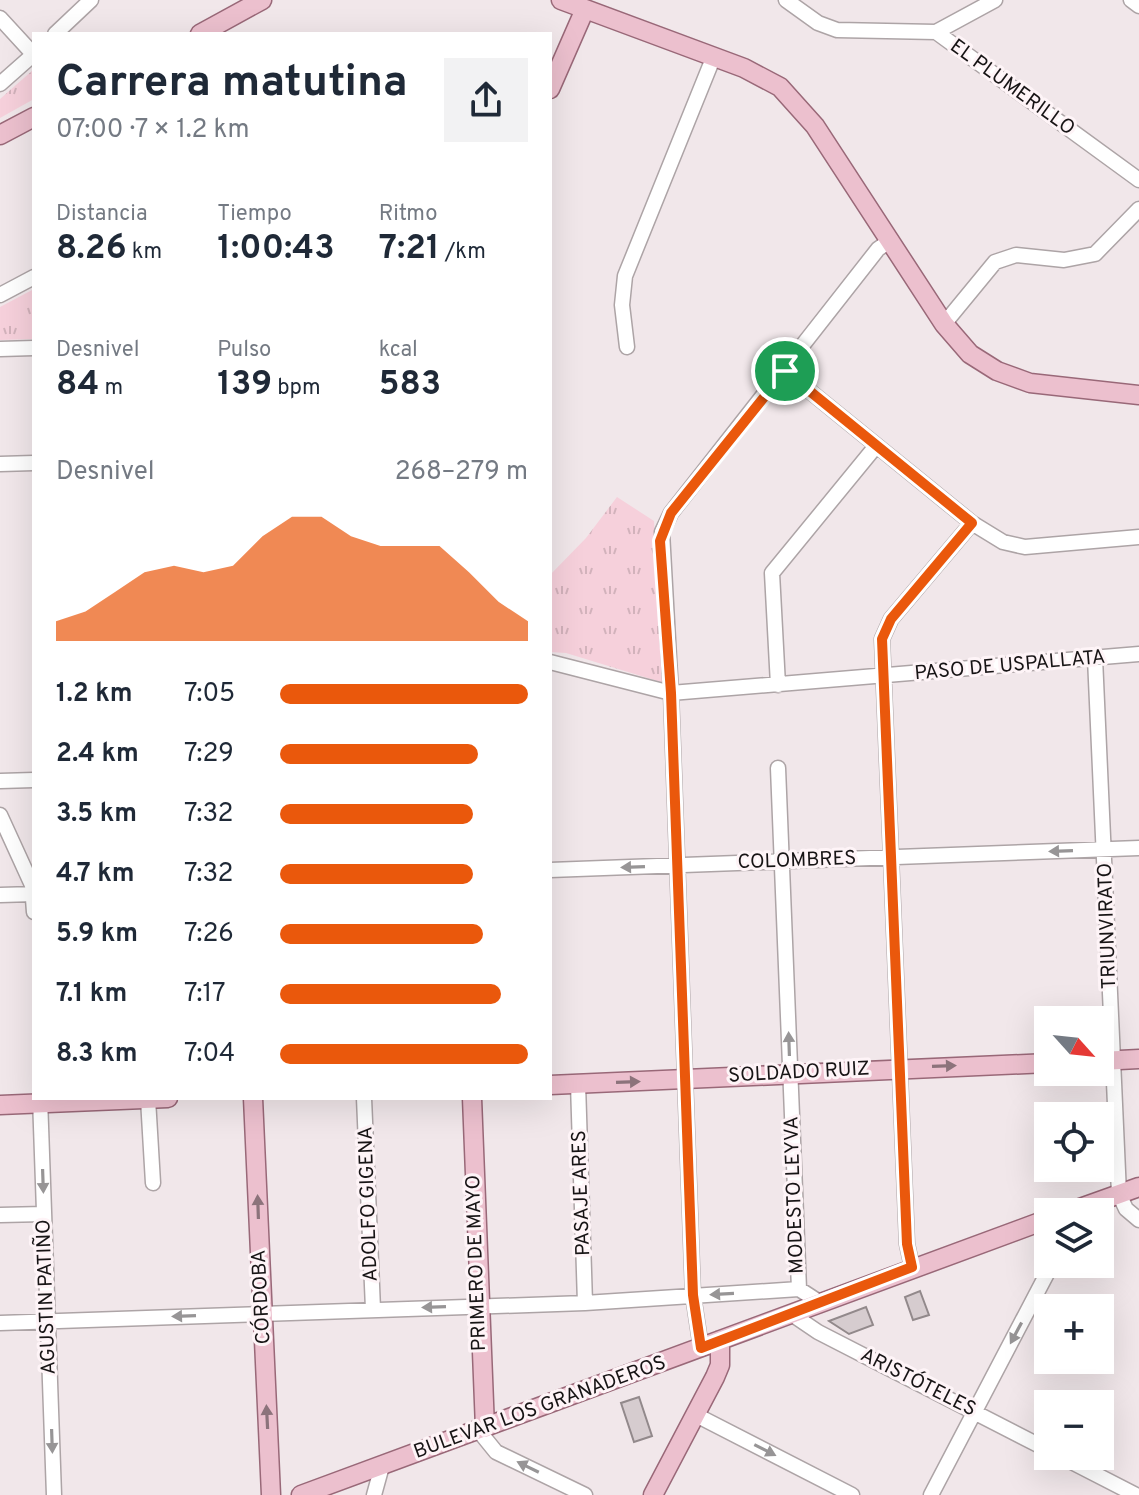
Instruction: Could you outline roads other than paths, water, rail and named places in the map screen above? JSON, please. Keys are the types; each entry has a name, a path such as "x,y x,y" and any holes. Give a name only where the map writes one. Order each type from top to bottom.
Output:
{"main road":[{"path":"209,32 262,0"},
{"path":"561,0 768,79 797,104 891,240 944,324 970,354 1017,379 1054,388 1139,395"},
{"path":"552,84 585,9"},
{"path":"0,135 32,118"},
{"path":"1114,1061 1139,1059"},
{"name":"SOLDADO RUIZ","path":"552,1085 1034,1063"},
{"path":"0,1105 94,1100"},
{"name":"CÓRDOBA","path":"253,1100 271,1495"},
{"name":"PRIMERO DE MAYO","path":"472,1100 482,1429"},
{"path":"1108,1198 1139,1187"},
{"name":"BULEVAR LOS GRANADEROS","path":"301,1495 1034,1224"},
{"path":"653,1495 720,1365 720,1340"}],"street":[{"path":"57,32 91,0"},
{"name":"EL PLUMERILLO","path":"786,0 818,23 837,30 936,32 1139,180"},
{"path":"936,32 995,0"},
{"path":"1131,0 1139,6"},
{"path":"0,18 32,52"},
{"path":"0,84 32,56"},
{"path":"627,347 622,305 625,276 714,56"},
{"path":"944,324 995,262 1016,255 1064,260 1095,254 1139,209"},
{"path":"701,1348 693,1295 671,693 662,532 671,513 878,249 891,240"},
{"path":"0,295 32,278"},
{"path":"0,349 32,348"},
{"path":"785,371 972,523 1003,542 1025,547 1139,537"},
{"path":"778,685 772,573 876,446"},
{"path":"0,464 32,463"},
{"path":"912,1267 907,1244 890,857 885,629 972,523"},
{"name":"PASO DE USPALLATA","path":"552,663 671,693 1139,654"},
{"name":"TRIUNVIRATO","path":"1095,658 1105,849 1106,1006"},
{"name":"MODESTO LEYVA","path":"778,768 799,1289"},
{"path":"0,781 32,780"},
{"path":"0,815 32,889"},
{"name":"COLOMBRES","path":"552,870 1139,848"},
{"path":"0,895 32,894"},
{"name":"PASAJE ARES","path":"578,1084 585,1303"},
{"name":"TRIUNVIRATO","path":"1108,1086 1119,1194"},
{"path":"148,1100 153,1183"},
{"name":"ADOLFO GIGENA","path":"364,1100 373,1309"},
{"name":"AGUSTIN PATIÑO","path":"40,1101 54,1495"},
{"path":"1119,1194 1126,1209 1139,1220"},
{"path":"0,1215 44,1214"},
{"path":"931,1495 1045,1278"},
{"path":"0,1323 585,1303 799,1289 819,1302"},
{"name":"ARISTÓTELES","path":"790,1313 818,1332 1034,1443"},
{"path":"696,1415 852,1495"},
{"path":"482,1429 496,1452 585,1495"},
{"path":"374,1495 382,1466"},
{"path":"1087,1470 1136,1495"}]}
